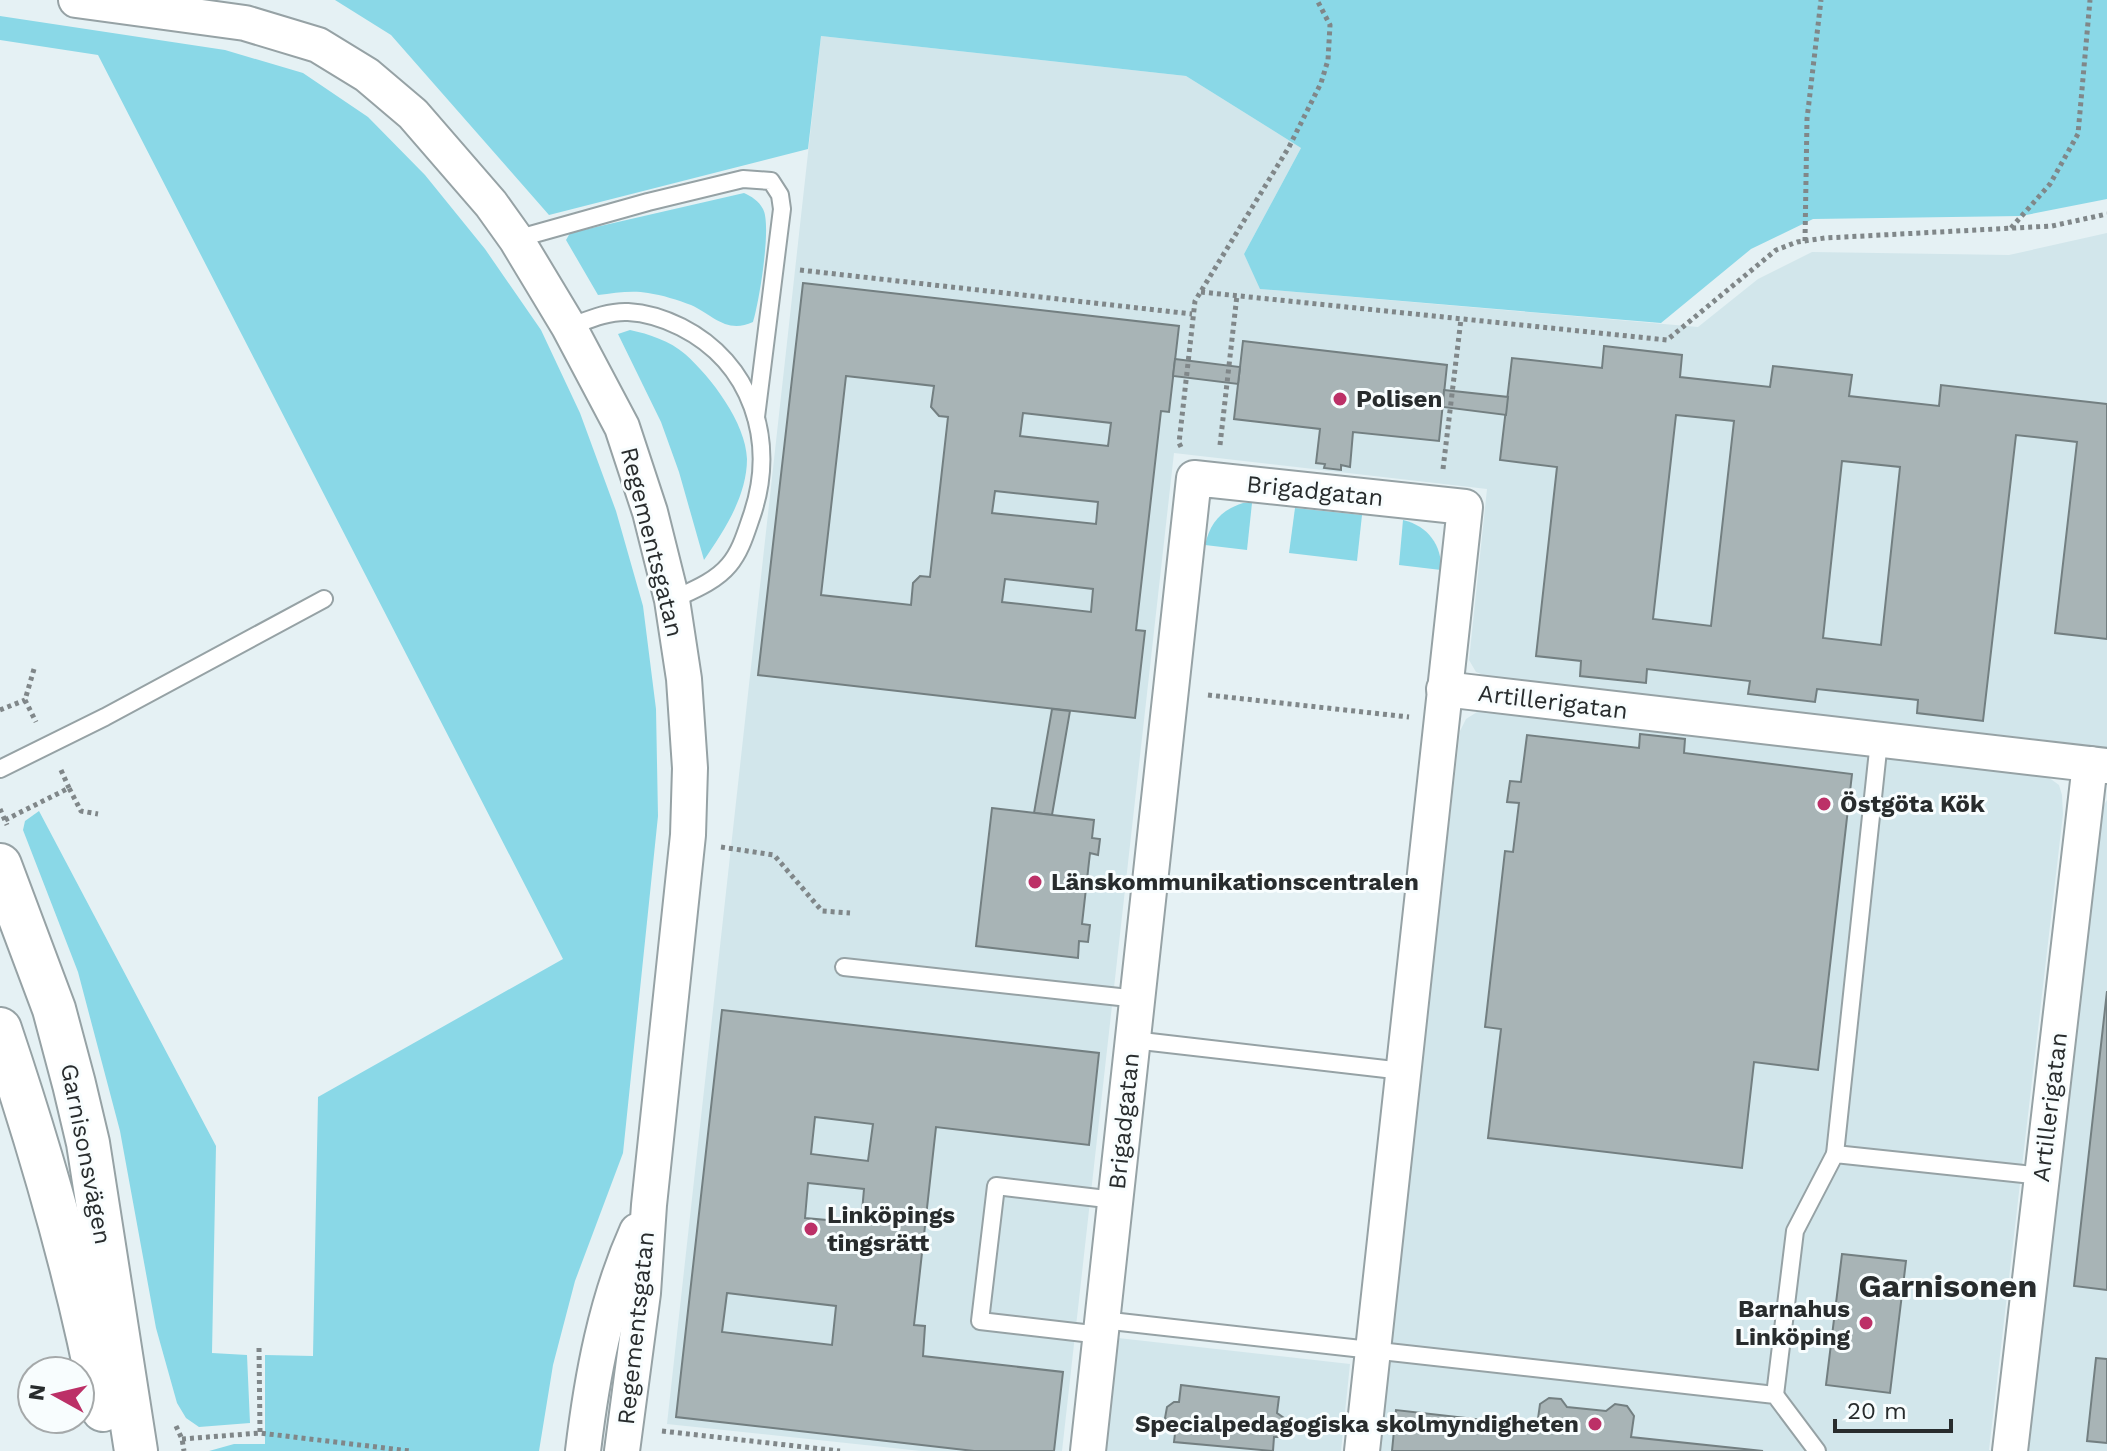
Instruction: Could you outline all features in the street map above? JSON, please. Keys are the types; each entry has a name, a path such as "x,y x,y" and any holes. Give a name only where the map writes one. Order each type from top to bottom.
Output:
{"street":[{"name":"Regementsgatan","path":"76,0 245,23 318,45 367,75 413,114 491,204 569,327 622,427 650,512 672,600 684,679 690,768 688,835 649,1205 643,1293 622,1451"},
{"name":"Brigadgatan","path":"1088,1451 1171,691 1205,479 1465,507 1362,1451"},
{"name":"Artillerigatan","path":"1443,705 1879,741 2099,765 2042,1176 2010,1451"},
{"name":"Garnisonsvägen","path":"0,865 54,1009 88,1143 136,1451"},
{"name":"Garnisonsvägen","path":"0,1029 63,1231 86,1323 110,1451"},
{"name":"Regementsgatan","path":"583,1451 604,1327 626,1255 649,1205"}],"lane":[{"path":"516,239 743,179 771,181 780,195 782,209 756,417"},
{"path":"569,327 599,315 628,311 663,319 695,334 720,352 745,385 756,417 762,459 756,502 742,544 728,566 702,586 672,600"},
{"path":"0,769 105,717 324,599"},
{"path":"1817,1451 1775,1395 1795,1231 1835,1154 1879,741"},
{"path":"844,967 1138,999"},
{"path":"1133,1040 1403,1071"},
{"path":"1835,1154 2042,1176"},
{"path":"1115,1200 996,1186 980,1321 1102,1327 1372,1352 1775,1395"}],"path":[{"path":"1205,479 1179,443 1195,301 1306,116 1321,83 1329,51 1330,25 1317,0"},
{"path":"1805,241 1807,119 1821,0"},
{"path":"2010,228 2050,184 2078,134 2090,0"},
{"path":"1201,292 1667,340 1776,250 1805,241 2052,226 2107,214"},
{"path":"776,267 1192,314"},
{"path":"1205,479 1237,295"},
{"path":"1439,504 1461,319"},
{"path":"1171,691 1443,705"},
{"path":"0,710 25,700"},
{"path":"5,820 69,788 81,811 98,814"},
{"path":"721,838 720,847 774,855 822,911 850,913"},
{"path":"259,1348 260,1433"},
{"path":"658,1441 659,1430 840,1451"},
{"path":"182,1439 260,1433 410,1451"}],"shaded area":[{"path":"335,0 2107,0 2107,199 2021,216 1813,219 1751,249 1661,323 1260,289 1244,254 1301,148 1186,76 821,36 808,149 549,215 391,35"},
{"path":"0,16 225,50 303,73 368,117 425,175 485,249 541,330 580,413 616,511 643,606 656,709 658,816 623,1153 575,1281 553,1365 539,1451 209,1451 234,1444 265,1444 265,1355 313,1356 318,1097 563,959 98,55 0,40"},
{"path":"821,36 1186,76 1301,148 1244,254 1261,289 1698,327 1758,279 1812,252 2009,255 2107,233 2107,747 1491,678 1476,672 1469,660 1487,489 1174,453 1062,1451 921,1451 667,1424"},
{"path":"744,193 755,199 763,209 766,231 756,312 753,322 744,325 728,325 691,305 653,294 630,292 598,295 566,240 570,233"},
{"path":"630,330 673,345 685,354 716,388 741,431 747,459 739,500 704,560 661,422 618,334"},
{"path":"1252,503 1247,550 1205,545 1218,518 1228,509"},
{"path":"1295,508 1362,515 1357,561 1289,553"},
{"path":"1403,520 1420,527 1432,538 1439,552 1441,570 1399,565"},
{"path":"1477,712 2048,777 2059,785 2063,814 1989,1450 1995,1451 1377,1451 1460,731 1466,719"},
{"path":"2107,800 2107,1451 2023,1451 2101,810"},
{"path":"39,811 216,1146 212,1353 247,1355 250,1423 199,1427 186,1418 177,1403 156,1328 120,1131 78,972 23,830 25,821"},
{"path":"1118,1338 1350,1364 1341,1451 1106,1451"}],"building":[{"path":"803,283 1179,326 1169,412 1161,411 1136,630 1145,631 1135,718 758,675","holes":["846,376 934,386 931,407 939,416 948,417 930,577 920,576 913,583 911,605 821,595","1023,413 1111,423 1108,446 1020,436","995,491 1098,502 1096,524 992,513","1005,579 1093,589 1091,612 1002,602"]},
{"name":"Polisen","path":"1243,341 1447,365 1439,441 1353,432 1350,467 1341,465 1341,470 1324,468 1325,464 1316,463 1320,429 1234,419"},
{"path":"1604,346 1682,355 1680,377 1770,387 1773,366 1852,375 1849,396 1939,406 1941,385 2107,404 2107,639 2055,633 2077,442 2016,435 1983,721 1917,713 1918,700 1817,689 1815,702 1748,694 1750,681 1647,669 1646,683 1580,676 1581,661 1536,656 1557,467 1500,460 1512,358 1602,368","holes":["1676,415 1734,421 1711,626 1653,619","1842,461 1900,467 1881,645 1823,638"]},
{"path":"1175,359 1240,367 1238,384 1173,376"},
{"path":"1444,390 1508,397 1506,415 1443,407"},
{"path":"1052,709 1070,711 1052,815 1034,813"},
{"path":"1640,734 1685,739 1684,753 1852,774 1818,1070 1754,1062 1742,1168 1488,1138 1501,1029 1485,1027 1505,851 1513,852 1519,803 1507,802 1510,781 1521,782 1527,735 1639,748"},
{"name":"Länskommunikationscentralen","path":"992,808 1094,820 1092,838 1100,839 1098,855 1090,853 1082,924 1090,925 1088,942 1079,941 1078,958 976,946"},
{"path":"2107,991 2107,1290 2074,1286"},
{"name":"Linköpings tingsrätt","path":"722,1010 1099,1053 1089,1145 936,1127 914,1325 925,1326 923,1356 1063,1372 1054,1451 974,1451 676,1417","holes":["815,1117 873,1124 868,1161 811,1154","808,1183 864,1189 861,1223 805,1218","727,1293 836,1306 832,1345 722,1332"]},
{"name":"Barnahus Linköping","path":"1842,1254 1906,1261 1890,1393 1826,1385"},
{"path":"2096,1358 2107,1359 2107,1443 2087,1441"},
{"path":"1181,1385 1279,1397 1277,1413 1287,1420 1286,1432 1274,1437 1273,1451 1174,1442 1176,1425 1171,1425 1165,1418 1167,1407 1179,1402"},
{"path":"1549,1398 1561,1399 1567,1407 1606,1411 1615,1404 1627,1406 1634,1416 1631,1437 1763,1451 1392,1451 1396,1410 1537,1426 1540,1404"}],"place":[{"name":"Polisen","path":"1340,399"},
{"name":"Östgöta Kök","path":"1824,804"},
{"name":"Länskommunikationscentralen","path":"1035,882"},
{"name":"Linköpings tingsrätt","path":"811,1229"},
{"name":"Barnahus Linköping","path":"1866,1323"},
{"name":"Specialpedagogiska skolmyndigheten","path":"1595,1424"}],"district":[{"name":"Garnisonen","path":"1948,1286"}]}
